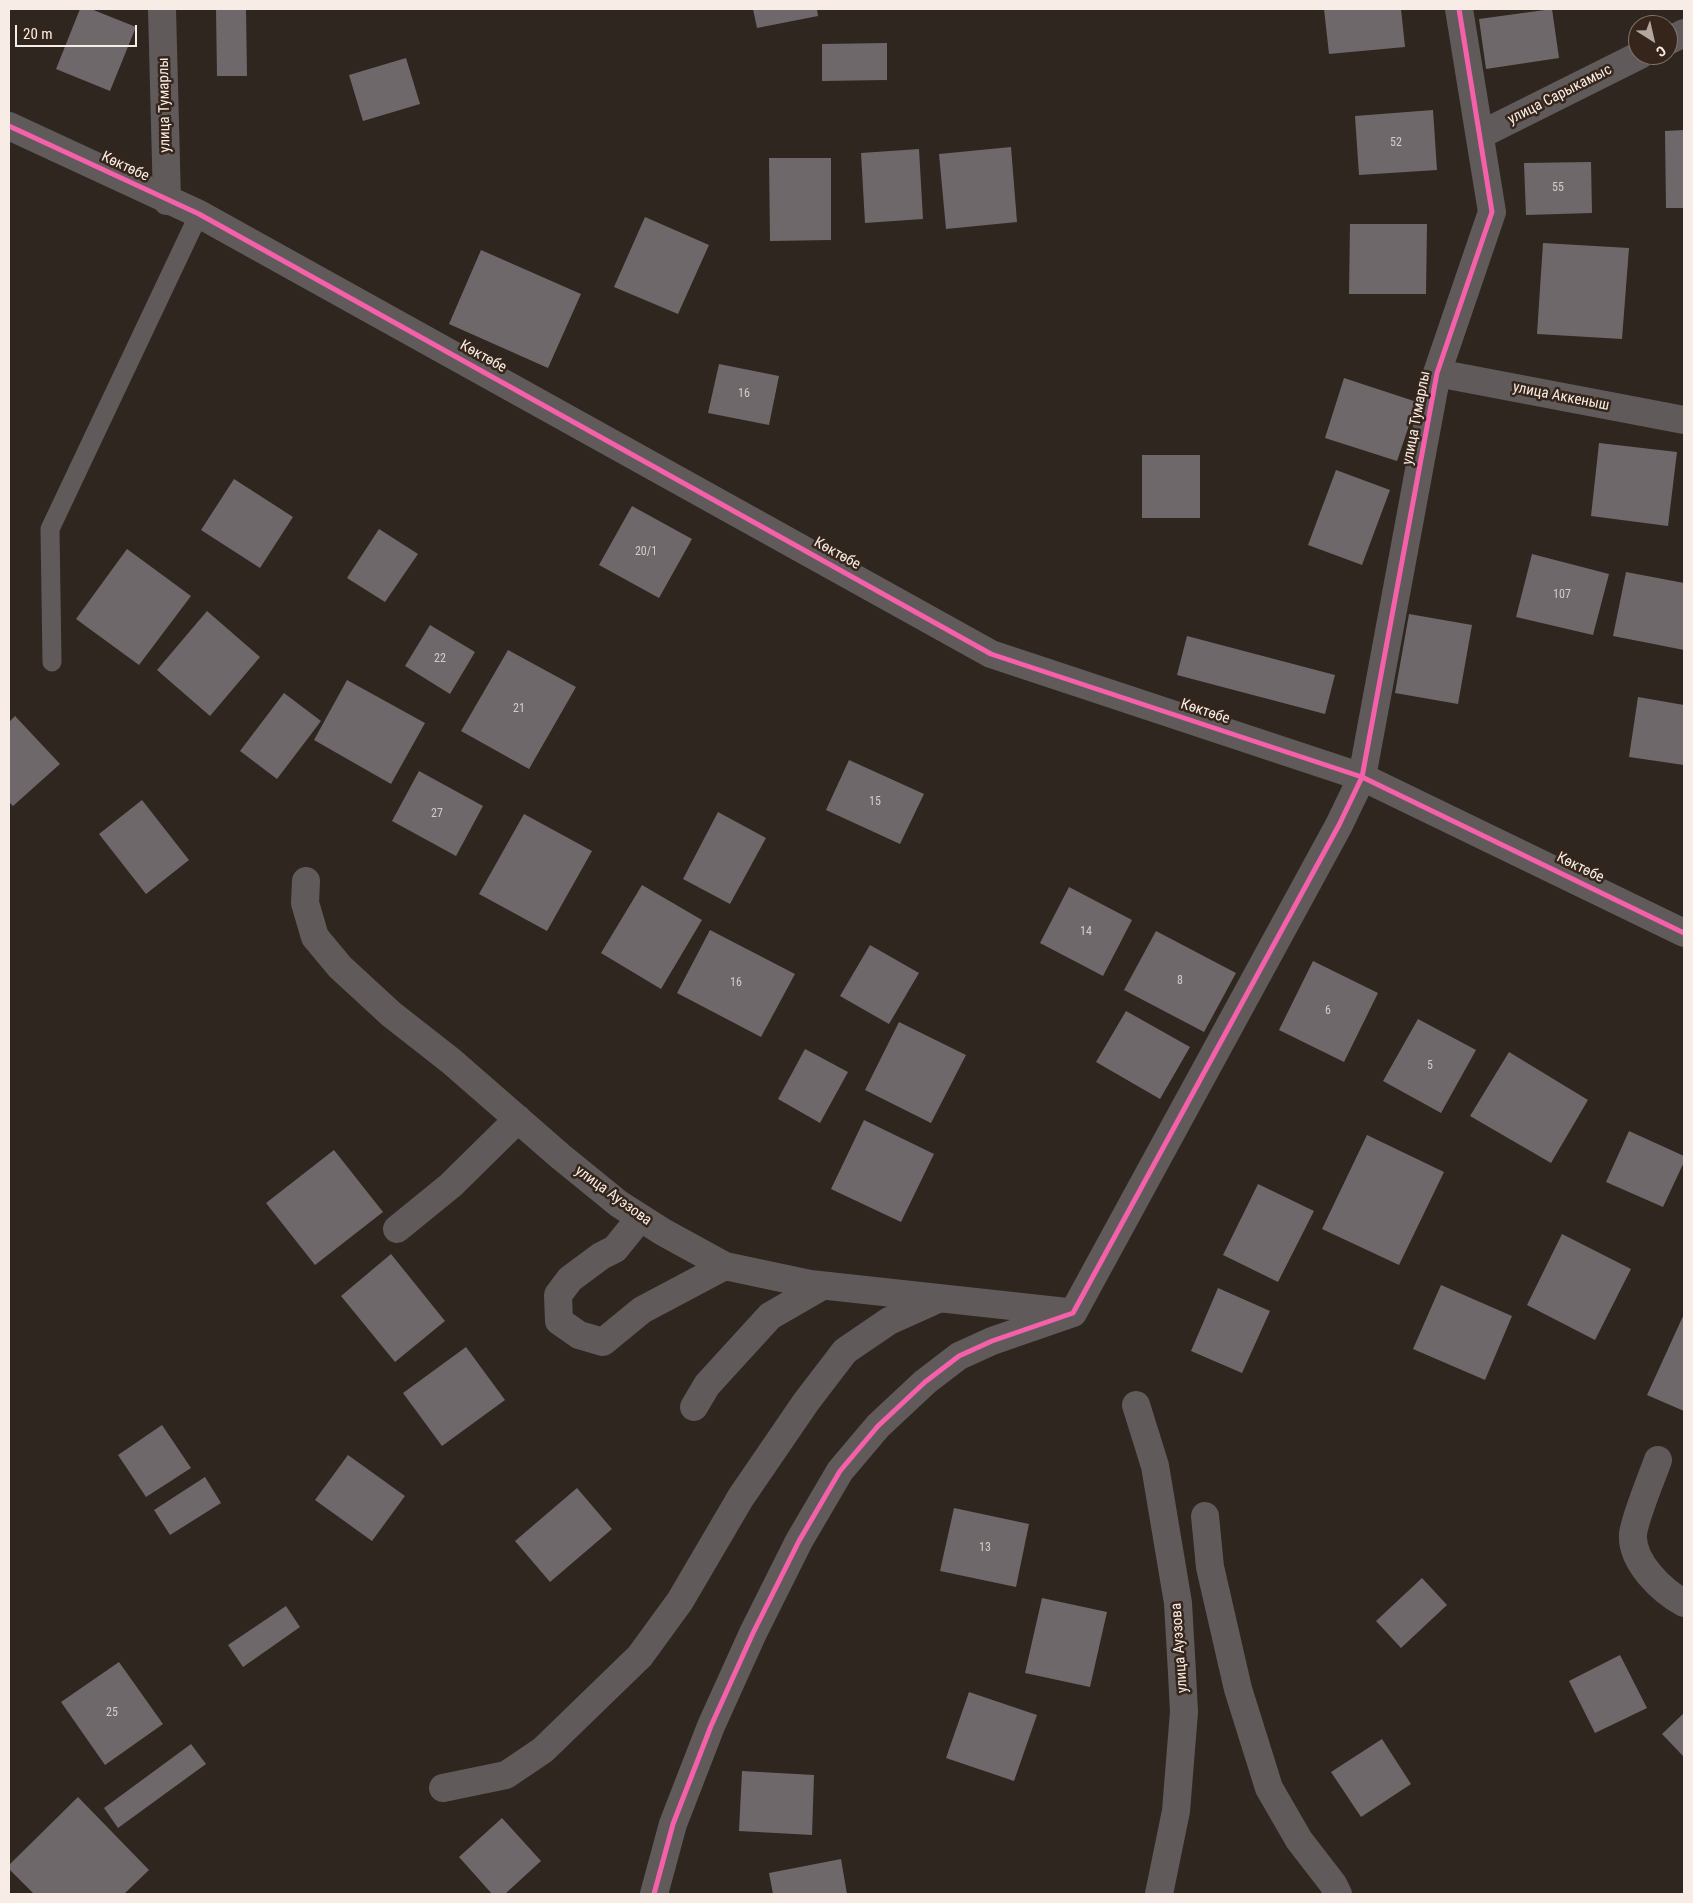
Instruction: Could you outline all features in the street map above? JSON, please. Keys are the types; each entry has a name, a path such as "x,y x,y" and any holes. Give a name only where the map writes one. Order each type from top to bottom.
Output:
{"street":[{"name":"улица Тумарлы","path":"162,9 167,201"},
{"name":"улица Тумарлы","path":"1073,1313 1339,825 1362,777 1438,373 1492,212 1459,9"},
{"name":"улица Сарыкамыс","path":"1480,135 1628,61"},
{"name":"Көктөбе","path":"9,126 167,201 199,214 991,654 1362,777 1684,933"},
{"name":"улица Аккеныш","path":"1438,373 1684,420"},
{"name":"улица Ауэзова","path":"306,881 305,902 315,937 340,967 391,1014 451,1061 619,1204 725,1266 822,1286 1073,1313"},
{"path":"397,1229 451,1185 518,1119"},
{"path":"640,1218 614,1249 601,1256 570,1279 558,1295 559,1321 579,1335 603,1342 642,1310 725,1266"},
{"path":"694,1407 707,1385 770,1316 822,1286"},
{"path":"442,1788 506,1776 543,1750 640,1656 680,1601 741,1497 806,1402 845,1351 889,1322 940,1298"},
{"path":"654,1894 673,1824 711,1726 753,1633 799,1541 840,1472 885,1420 924,1382 959,1356 992,1341 1073,1313"},
{"name":"улица Ауэзова","path":"1136,1405 1155,1466 1178,1604 1184,1712 1176,1811 1159,1894"},
{"path":"1658,1460 1633,1534 1638,1553 1653,1581 1684,1603"},
{"path":"1205,1516 1210,1567 1238,1689 1269,1788 1299,1840 1333,1884 1338,1894"}],"lane":[{"path":"52,662 50,529 199,214"}],"building":[{"path":"80,9 91,9 136,27 110,91 56,69"},
{"path":"216,9 246,9 247,76 217,76"},
{"path":"753,9 817,9 818,16 757,28"},
{"path":"1324,9 1401,9 1405,47 1329,54"},
{"path":"1552,9 1559,58 1486,69 1479,19"},
{"path":"887,43 887,80 822,81 822,44"},
{"path":"406,58 420,104 363,121 349,75"},
{"path":"1433,110 1437,170 1359,175 1355,116"},
{"path":"1684,130 1684,208 1666,208 1665,131"},
{"path":"1011,147 1017,222 946,229 939,154"},
{"path":"919,149 923,219 865,223 861,153"},
{"path":"769,158 831,158 831,240 770,241"},
{"path":"1591,162 1592,213 1526,215 1524,163"},
{"path":"645,217 709,245 678,314 614,287"},
{"path":"1350,224 1427,224 1426,294 1349,294"},
{"path":"1543,243 1629,248 1622,339 1537,334"},
{"path":"481,250 581,294 548,368 449,324"},
{"path":"719,364 779,376 769,425 708,413"},
{"path":"1344,378 1417,402 1397,461 1325,438"},
{"path":"1599,443 1677,452 1668,526 1591,516"},
{"path":"1142,455 1200,455 1200,518 1142,518"},
{"path":"1336,470 1390,490 1362,565 1308,545"},
{"path":"234,479 293,517 260,568 201,530"},
{"path":"632,506 692,539 659,598 599,565"},
{"path":"379,529 418,554 385,602 347,578"},
{"path":"127,549 191,596 139,665 76,619"},
{"path":"1532,554 1609,574 1593,635 1516,617"},
{"path":"1626,572 1684,583 1684,650 1613,636"},
{"path":"207,611 260,657 210,716 157,670"},
{"path":"1409,614 1472,625 1458,704 1395,693"},
{"path":"430,625 475,652 450,694 405,666"},
{"path":"1187,636 1335,675 1325,714 1177,675"},
{"path":"508,650 576,687 529,769 461,731"},
{"path":"347,680 425,723 391,784 314,740"},
{"path":"284,693 321,721 277,779 240,751"},
{"path":"1638,697 1684,705 1684,765 1629,757"},
{"path":"15,716 60,764 13,806 9,802 9,722"},
{"path":"849,760 924,794 900,844 826,810"},
{"path":"419,771 483,806 456,856 392,821"},
{"path":"142,800 189,860 146,894 99,834"},
{"path":"718,812 766,838 730,904 683,879"},
{"path":"524,814 592,851 547,931 479,894"},
{"path":"642,885 702,920 661,989 601,953"},
{"path":"1069,887 1132,920 1103,976 1040,943"},
{"path":"710,930 795,974 761,1037 677,993"},
{"path":"1156,931 1236,973 1204,1032 1124,990"},
{"path":"870,945 919,973 889,1024 840,996"},
{"path":"1313,961 1378,993 1344,1062 1279,1030"},
{"path":"1126,1011 1190,1047 1160,1099 1096,1062"},
{"path":"1418,1019 1476,1050 1441,1113 1383,1081"},
{"path":"899,1022 966,1055 931,1123 865,1090"},
{"path":"805,1049 848,1072 820,1123 778,1099"},
{"path":"1509,1052 1588,1100 1551,1163 1470,1116"},
{"path":"864,1120 934,1154 901,1222 831,1189"},
{"path":"1629,1131 1684,1156 1684,1162 1663,1207 1606,1182"},
{"path":"1367,1135 1444,1172 1399,1265 1322,1229"},
{"path":"334,1150 383,1212 315,1265 266,1203"},
{"path":"1258,1184 1314,1211 1278,1282 1223,1255"},
{"path":"1562,1234 1631,1269 1595,1340 1527,1305"},
{"path":"391,1254 445,1321 395,1362 341,1296"},
{"path":"1441,1285 1512,1316 1485,1380 1413,1349"},
{"path":"1218,1288 1270,1311 1242,1373 1191,1351"},
{"path":"1684,1314 1684,1411 1647,1395"},
{"path":"466,1347 505,1400 442,1446 403,1393"},
{"path":"162,1425 191,1468 146,1497 118,1455"},
{"path":"348,1455 405,1496 372,1541 315,1500"},
{"path":"205,1477 221,1503 170,1535 154,1510"},
{"path":"577,1488 612,1529 550,1582 515,1541"},
{"path":"954,1508 1029,1524 1016,1587 940,1571"},
{"path":"1422,1578 1447,1605 1401,1648 1376,1621"},
{"path":"1042,1598 1107,1612 1090,1687 1025,1673"},
{"path":"286,1606 300,1627 243,1667 228,1645"},
{"path":"1620,1655 1647,1708 1595,1733 1569,1681"},
{"path":"119,1662 163,1724 105,1765 61,1702"},
{"path":"969,1692 1037,1715 1014,1781 946,1758"},
{"path":"1684,1713 1684,1757 1662,1734"},
{"path":"1382,1739 1411,1784 1361,1817 1331,1772"},
{"path":"191,1744 206,1764 118,1828 104,1808"},
{"path":"742,1771 814,1775 812,1835 739,1831"},
{"path":"78,1797 149,1870 124,1894 34,1894 9,1869 9,1865"},
{"path":"502,1818 541,1861 505,1894 492,1894 459,1857"},
{"path":"841,1859 847,1894 773,1894 769,1873"}],"cycle path":[{"path":"654,1894 673,1824 711,1726 753,1633 799,1541 840,1471 878,1426 925,1382 959,1356 992,1341 1073,1313 1339,825 1362,777 1437,373 1492,212 1459,9"},
{"path":"9,126 199,214 991,654 1362,777 1684,933"}]}
